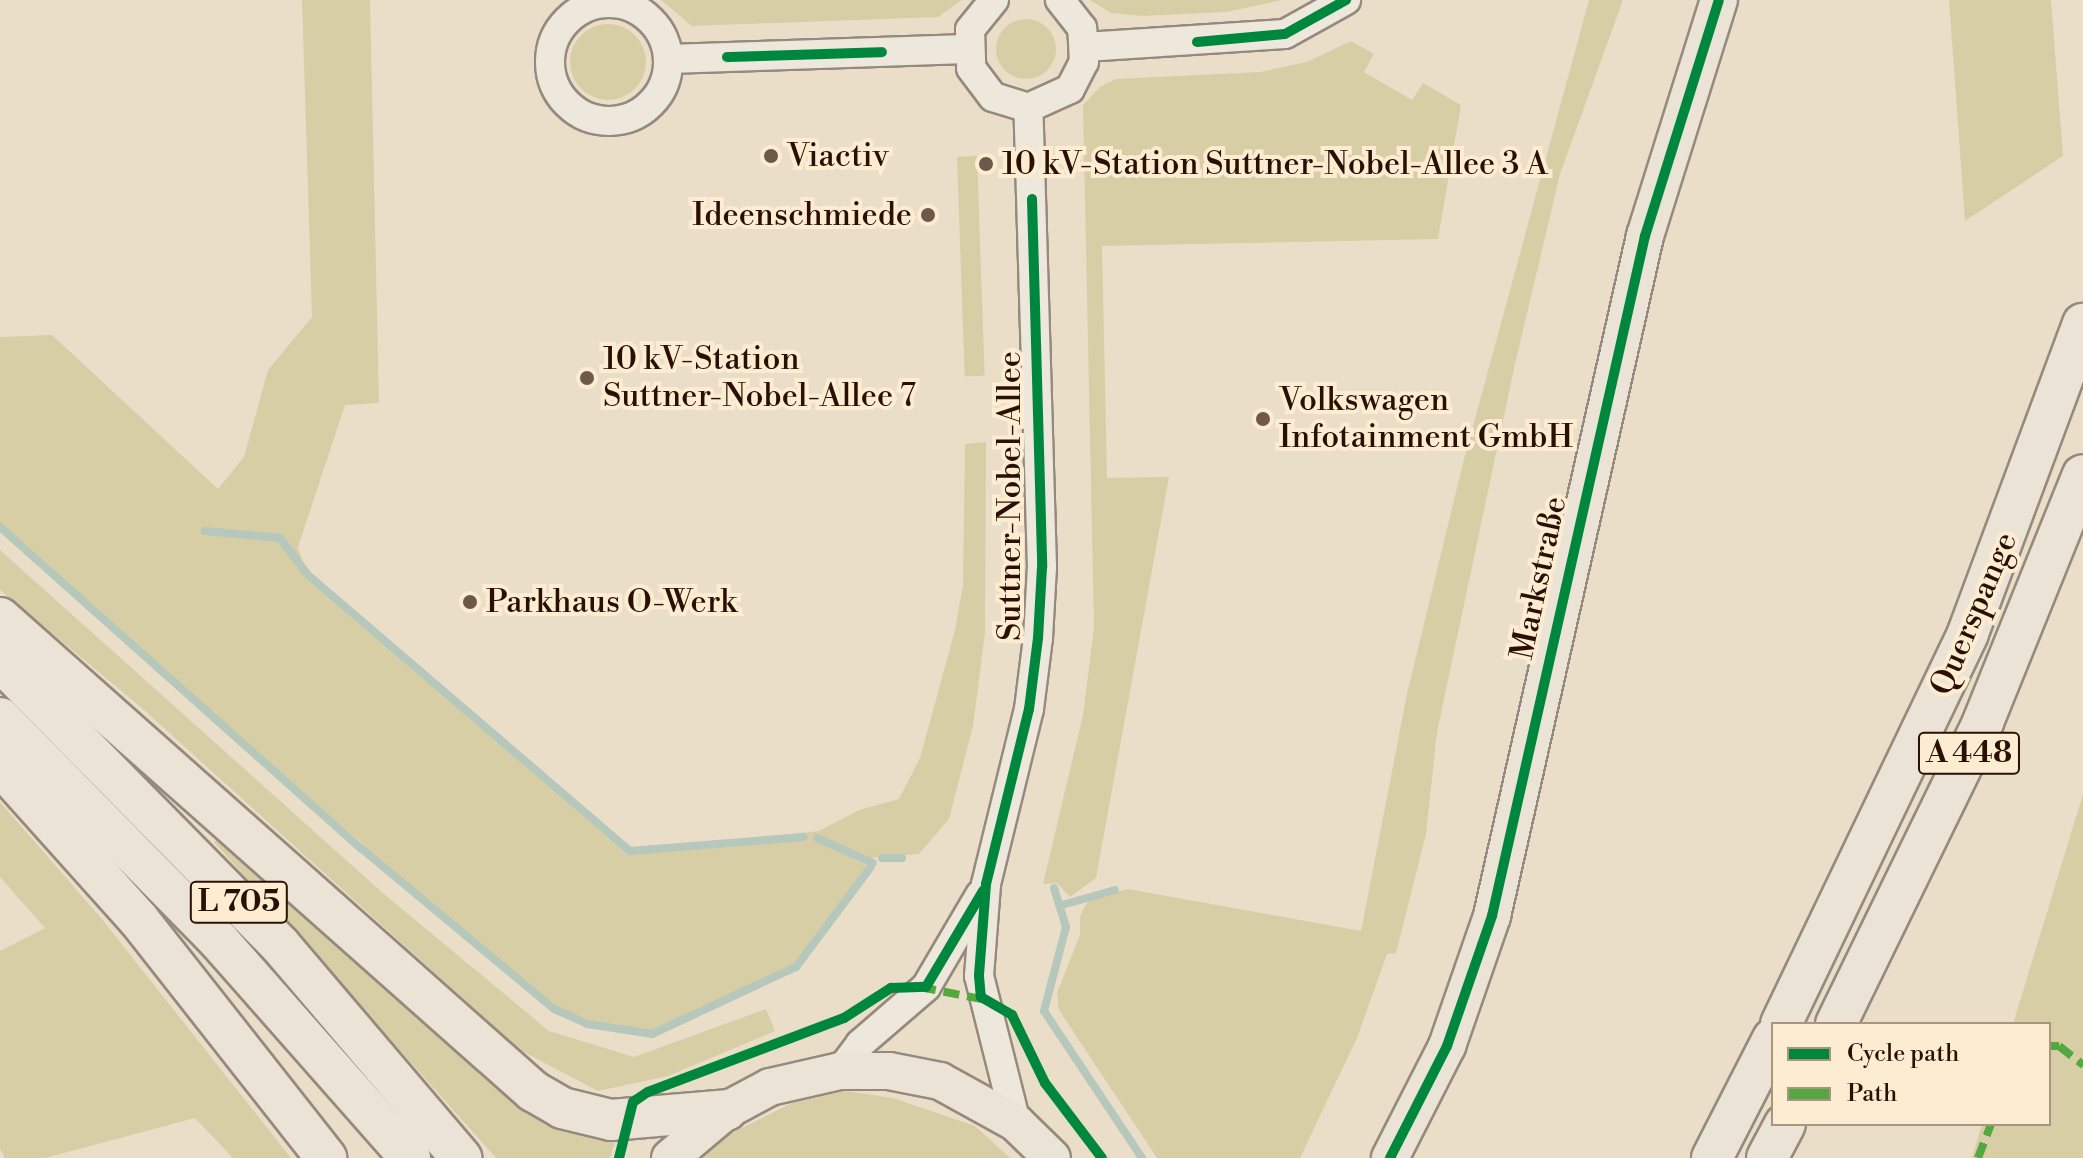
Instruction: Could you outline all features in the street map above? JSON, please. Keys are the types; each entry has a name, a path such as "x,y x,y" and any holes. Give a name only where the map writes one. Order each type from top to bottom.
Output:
{"highway":[{"name":"Querspange","path":"1782,1022 1963,646 2083,324"},
{"name":"Querspange","path":"1837,1022 1983,722 2083,475"},
{"path":"0,618 533,1091 562,1108 611,1120 727,1110"},
{"name":"L 705","path":"0,661 280,945 461,1158"},
{"name":"L 705","path":"0,718 229,952 410,1158"},
{"path":"0,765 139,920 326,1158"},
{"path":"1712,1158 1771,1043"},
{"path":"1767,1158 1784,1126"}],"main road":[{"name":"Markstraße","path":"1390,1158 1447,1046 1492,916 1645,236 1719,0"},
{"path":"670,1158 727,1110 770,1087 840,1071 889,1071 940,1081 1016,1123 1052,1158"}],"street":[{"path":"994,0 978,15 968,49 979,84 993,97 1028,108 1070,89 1084,62 1085,47 1073,12 1060,0"},
{"path":"1085,47 1285,34 1346,0"},
{"path":"606,1 623,4 650,19 668,59 661,90 639,112 595,119 568,104 553,78 552,48 567,21 606,1"},
{"path":"668,59 968,49"},
{"name":"Suttner-Nobel-Allee","path":"1016,1123 981,997 986,884 1029,709 1040,610 1028,108"},
{"name":"Suttner-Nobel-Allee","path":"840,1071 860,1044 926,987 986,884"}],"shaded area":[{"path":"302,0 370,0 379,403 345,405 298,547 306,573 633,851 819,831 859,810 899,799 920,758 955,630 963,585 965,444 986,442 985,633 973,726 949,819 919,854 870,858 812,839 869,866 799,962 653,1031 580,1022 553,1006 197,703 0,524 0,337 52,335 218,489 244,457 268,370 312,317"},
{"path":"661,0 962,0 938,17 692,26"},
{"path":"1090,0 1282,0 1226,12 1143,16 1111,13"},
{"path":"1589,0 1623,0 1560,174 1515,364 1437,732 1426,834 1396,953 1387,954 1357,1038 1300,1158 1157,1158 1059,1010 1057,993 1080,935 1080,916 1089,899 1128,889 1361,931 1407,694 1463,463"},
{"path":"1949,0 2051,0 2063,156 1965,221"},
{"path":"1026,19 1037,21 1047,28 1054,38 1054,60 1047,70 1037,77 1026,79 1015,77 1005,70 998,60 996,49 998,38 1005,28 1015,21"},
{"path":"608,24 622,27 635,35 643,48 646,62 643,76 635,89 622,97 608,100 594,97 581,89 573,76 570,62 573,48 581,35 594,27"},
{"path":"1351,41 1374,54 1364,72 1412,100 1423,83 1461,105 1438,239 1102,246 1107,478 1169,477 1096,878 1070,897 1057,883 1043,884 1083,715 1094,628 1083,105 1100,87 1116,79 1260,72 1307,62"},
{"path":"977,156 985,376 965,377 957,157"},
{"path":"0,550 384,894 549,1031 634,1057 766,1009 775,1031 668,1076 598,1091 520,1050 143,709 0,590"},
{"path":"2083,794 2083,1158 1972,1158 1981,1126 2051,1126 2051,1022 2014,1022"},
{"path":"0,802 101,918 291,1158 233,1158 195,1118 45,1158 5,1158 0,1149 0,951 45,928 0,877"},
{"path":"225,833 618,1133 610,1158 496,1158 214,842"},
{"path":"846,1091 893,1098 975,1126 1010,1158 702,1158 728,1135 792,1103"}],"waterway":[{"path":"0,527 362,849 554,1009 587,1024 652,1034 796,967 870,868"},
{"path":"205,531 280,538 308,575 630,851 803,837"},
{"path":"817,838 873,863"},
{"path":"882,858 902,858"},
{"path":"1054,888 1066,927 1044,1011 1142,1158"},
{"path":"1062,905 1115,890"}],"marked path":[{"path":"920,987 986,1000"},
{"path":"2051,1046 2059,1046 2083,1065"},
{"path":"1978,1158 1990,1126"}],"cycle path":[{"path":"1197,42 1285,34 1346,0"},
{"path":"1390,1158 1447,1046 1492,916 1645,236 1719,0"},
{"path":"727,57 882,52"},
{"path":"1032,199 1042,567 1038,638 1029,709 986,884 979,976 981,997 1012,1015 1045,1083 1102,1158"},
{"path":"619,1158 633,1102 648,1092 844,1018 891,988 926,987 983,891"}],"place":[{"name":"Viactiv","path":"771,156"},
{"name":"10 kV-Station Suttner-Nobel-Allee 3 A","path":"986,164"},
{"name":"Ideenschmiede","path":"928,215"},
{"name":"10 kV-Station Suttner-Nobel-Allee 7","path":"587,378"},
{"name":"Volkswagen Infotainment GmbH","path":"1263,419"},
{"name":"Parkhaus O-Werk","path":"470,602"}]}
